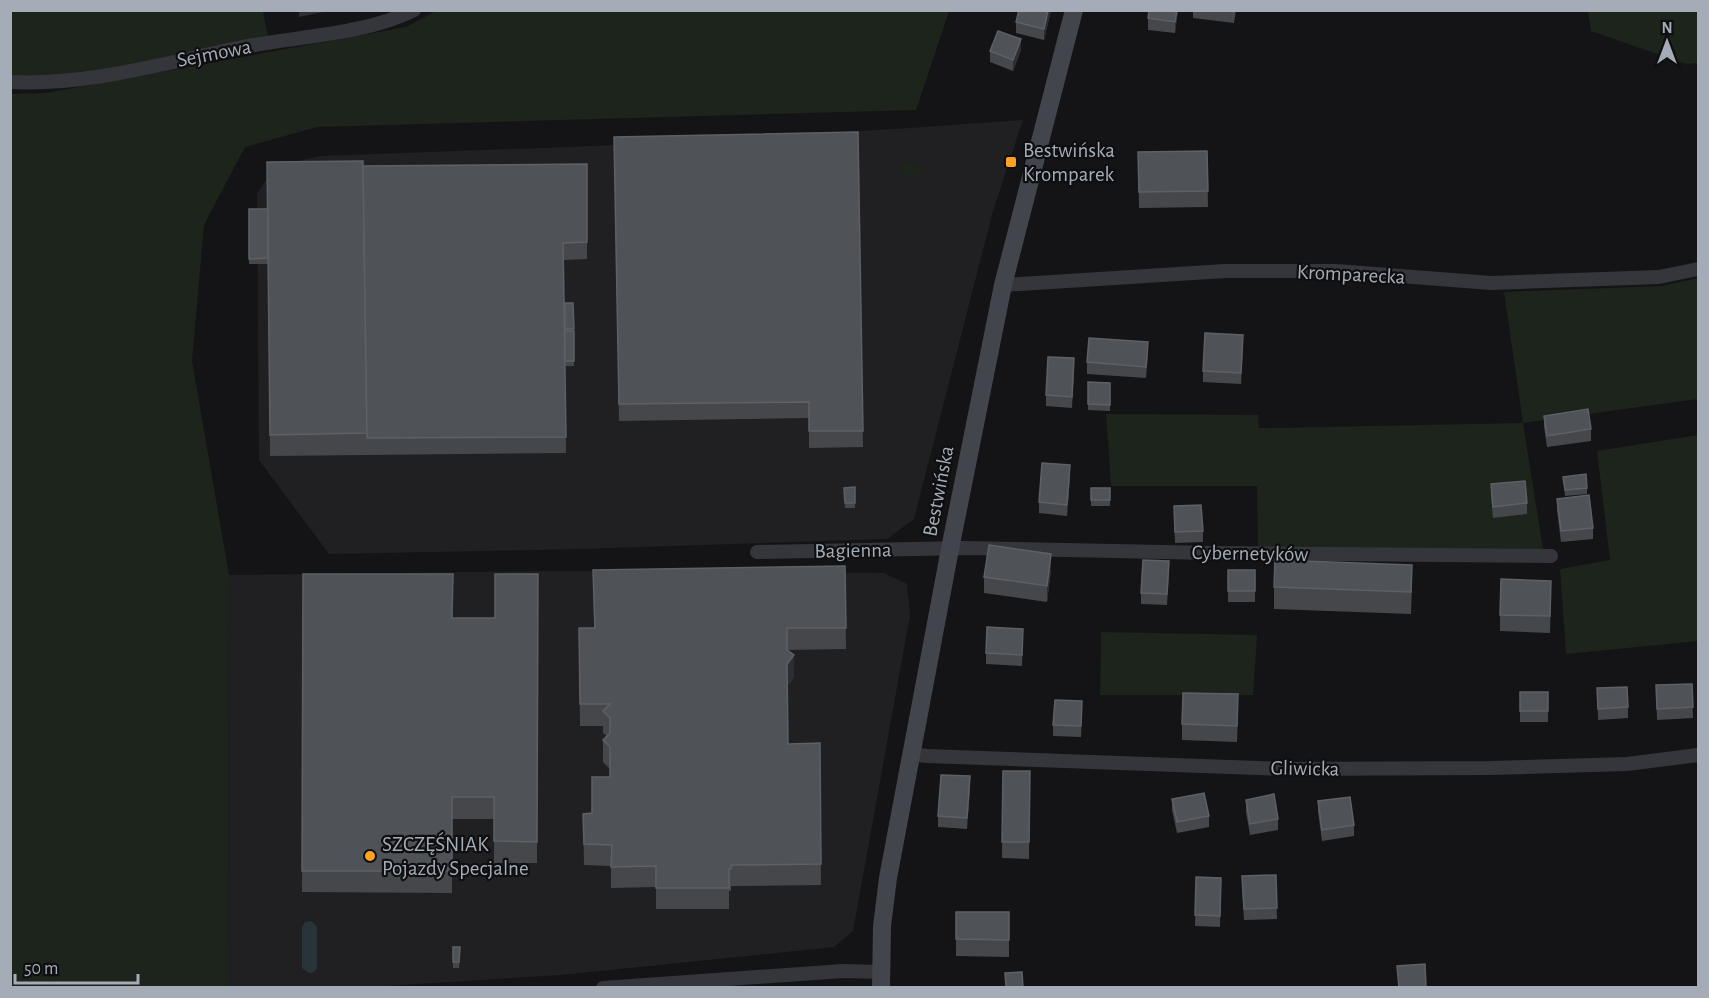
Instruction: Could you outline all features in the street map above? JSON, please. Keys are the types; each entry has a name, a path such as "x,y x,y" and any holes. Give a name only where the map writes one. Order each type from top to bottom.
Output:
{"street":[{"name":"Sejmowa","path":"10,82 40,84 100,76 255,45 378,24 414,10"},
{"name":"Bestwińska","path":"881,980 882,926 888,878 950,549 1003,285 1074,10"},
{"name":"Kromparecka","path":"1003,285 1225,271 1336,271 1491,283 1659,277 1698,269"},
{"name":"Bagienna","path":"757,552 950,549"},
{"name":"Cybernetyków","path":"950,549 1551,556"},
{"name":"Gliwicka","path":"911,754 1284,769 1489,768 1615,764 1698,755"},
{"path":"603,987 843,971 881,980"}],"shaded area":[{"path":"11,11 263,11 268,37 107,70 54,77 11,77"},
{"path":"436,11 949,11 916,110 317,127 245,147 204,225 192,361 229,575 228,987 11,987 10,94 46,93 406,27"},
{"path":"1588,11 1698,11 1698,63 1686,64 1591,31"},
{"path":"1023,120 993,211 914,519 887,539 329,554 259,460 257,194 274,167 320,156 596,146"},
{"path":"909,162 919,166 922,174 898,175 900,166"},
{"path":"1698,278 1698,399 1523,423 1504,292 1662,286"},
{"path":"1106,414 1258,415 1259,428 1523,423 1543,549 1258,548 1257,486 1111,486"},
{"path":"1698,435 1698,641 1566,654 1560,569 1610,560 1597,451"},
{"path":"556,571 884,573 907,584 910,615 853,931 834,947 561,975 369,987 228,988 229,575"},
{"path":"1101,632 1257,635 1253,695 1100,695"},
{"path":"311,921 317,927 317,968 314,972 309,973 302,968 302,927 305,922"}],"building":[{"path":"1019,10 1048,10 1044,29 1016,22"},
{"path":"1149,10 1177,10 1175,22 1148,18"},
{"path":"998,31 1021,39 1013,60 990,51"},
{"path":"858,132 863,431 809,431 809,402 619,404 614,137"},
{"path":"1207,151 1208,191 1139,192 1138,152"},
{"path":"363,161 367,433 270,435 267,162"},
{"path":"587,164 587,242 563,243 566,437 367,438 363,166"},
{"path":"249,209 268,209 268,258 249,259"},
{"path":"565,303 573,303 574,329 565,329"},
{"path":"565,331 574,331 574,361 565,361"},
{"path":"1205,333 1243,335 1241,373 1203,371"},
{"path":"1089,338 1148,342 1146,367 1087,362"},
{"path":"1048,357 1074,358 1072,397 1046,395"},
{"path":"1088,382 1110,383 1110,405 1088,404"},
{"path":"1588,409 1591,429 1547,436 1544,416"},
{"path":"1042,463 1070,465 1067,505 1039,502"},
{"path":"1586,474 1587,488 1565,490 1563,477"},
{"path":"1525,481 1527,503 1493,507 1491,484"},
{"path":"855,487 855,503 845,503 844,488"},
{"path":"1091,488 1110,488 1110,500 1091,500"},
{"path":"1589,495 1593,528 1561,531 1557,499"},
{"path":"1201,505 1203,531 1175,532 1174,506"},
{"path":"989,545 1051,554 1047,586 984,577"},
{"path":"1143,560 1169,561 1167,594 1141,593"},
{"path":"1275,560 1412,565 1411,592 1274,587"},
{"path":"845,566 846,628 787,628 787,650 794,655 787,664 788,744 820,743 821,864 731,865 729,888 656,888 656,866 611,867 612,845 584,844 583,814 592,813 592,777 610,777 610,747 603,740 610,733 610,718 603,711 610,704 580,704 579,628 595,628 593,570"},
{"path":"1228,570 1255,570 1255,591 1228,591"},
{"path":"303,574 453,574 452,618 495,618 495,574 538,574 537,842 494,841 494,797 452,797 452,871 302,871"},
{"path":"1501,579 1551,581 1550,616 1500,615"},
{"path":"987,627 1023,629 1022,655 986,653"},
{"path":"1692,684 1693,707 1657,709 1656,685"},
{"path":"1627,687 1628,707 1598,709 1597,688"},
{"path":"1520,692 1548,692 1548,711 1520,711"},
{"path":"1183,693 1238,694 1237,726 1182,724"},
{"path":"1055,700 1082,701 1081,726 1053,725"},
{"path":"1003,771 1030,771 1029,842 1002,842"},
{"path":"941,775 970,776 967,818 938,816"},
{"path":"1204,793 1209,816 1177,822 1172,799"},
{"path":"1274,794 1278,819 1250,824 1246,800"},
{"path":"1350,797 1354,825 1322,830 1318,801"},
{"path":"1276,875 1277,908 1244,909 1242,876"},
{"path":"1196,877 1221,878 1220,916 1195,915"},
{"path":"956,912 1009,912 1009,940 956,939"},
{"path":"453,947 460,947 459,962 453,962"},
{"path":"1425,964 1426,987 1399,987 1397,966"},
{"path":"1022,972 1023,987 1006,987 1005,973"}],"place":[{"name":"Bestwińska Kromparek","path":"1011,162"},
{"name":"SZCZĘŚNIAK Pojazdy Specjalne","path":"370,856"}]}
